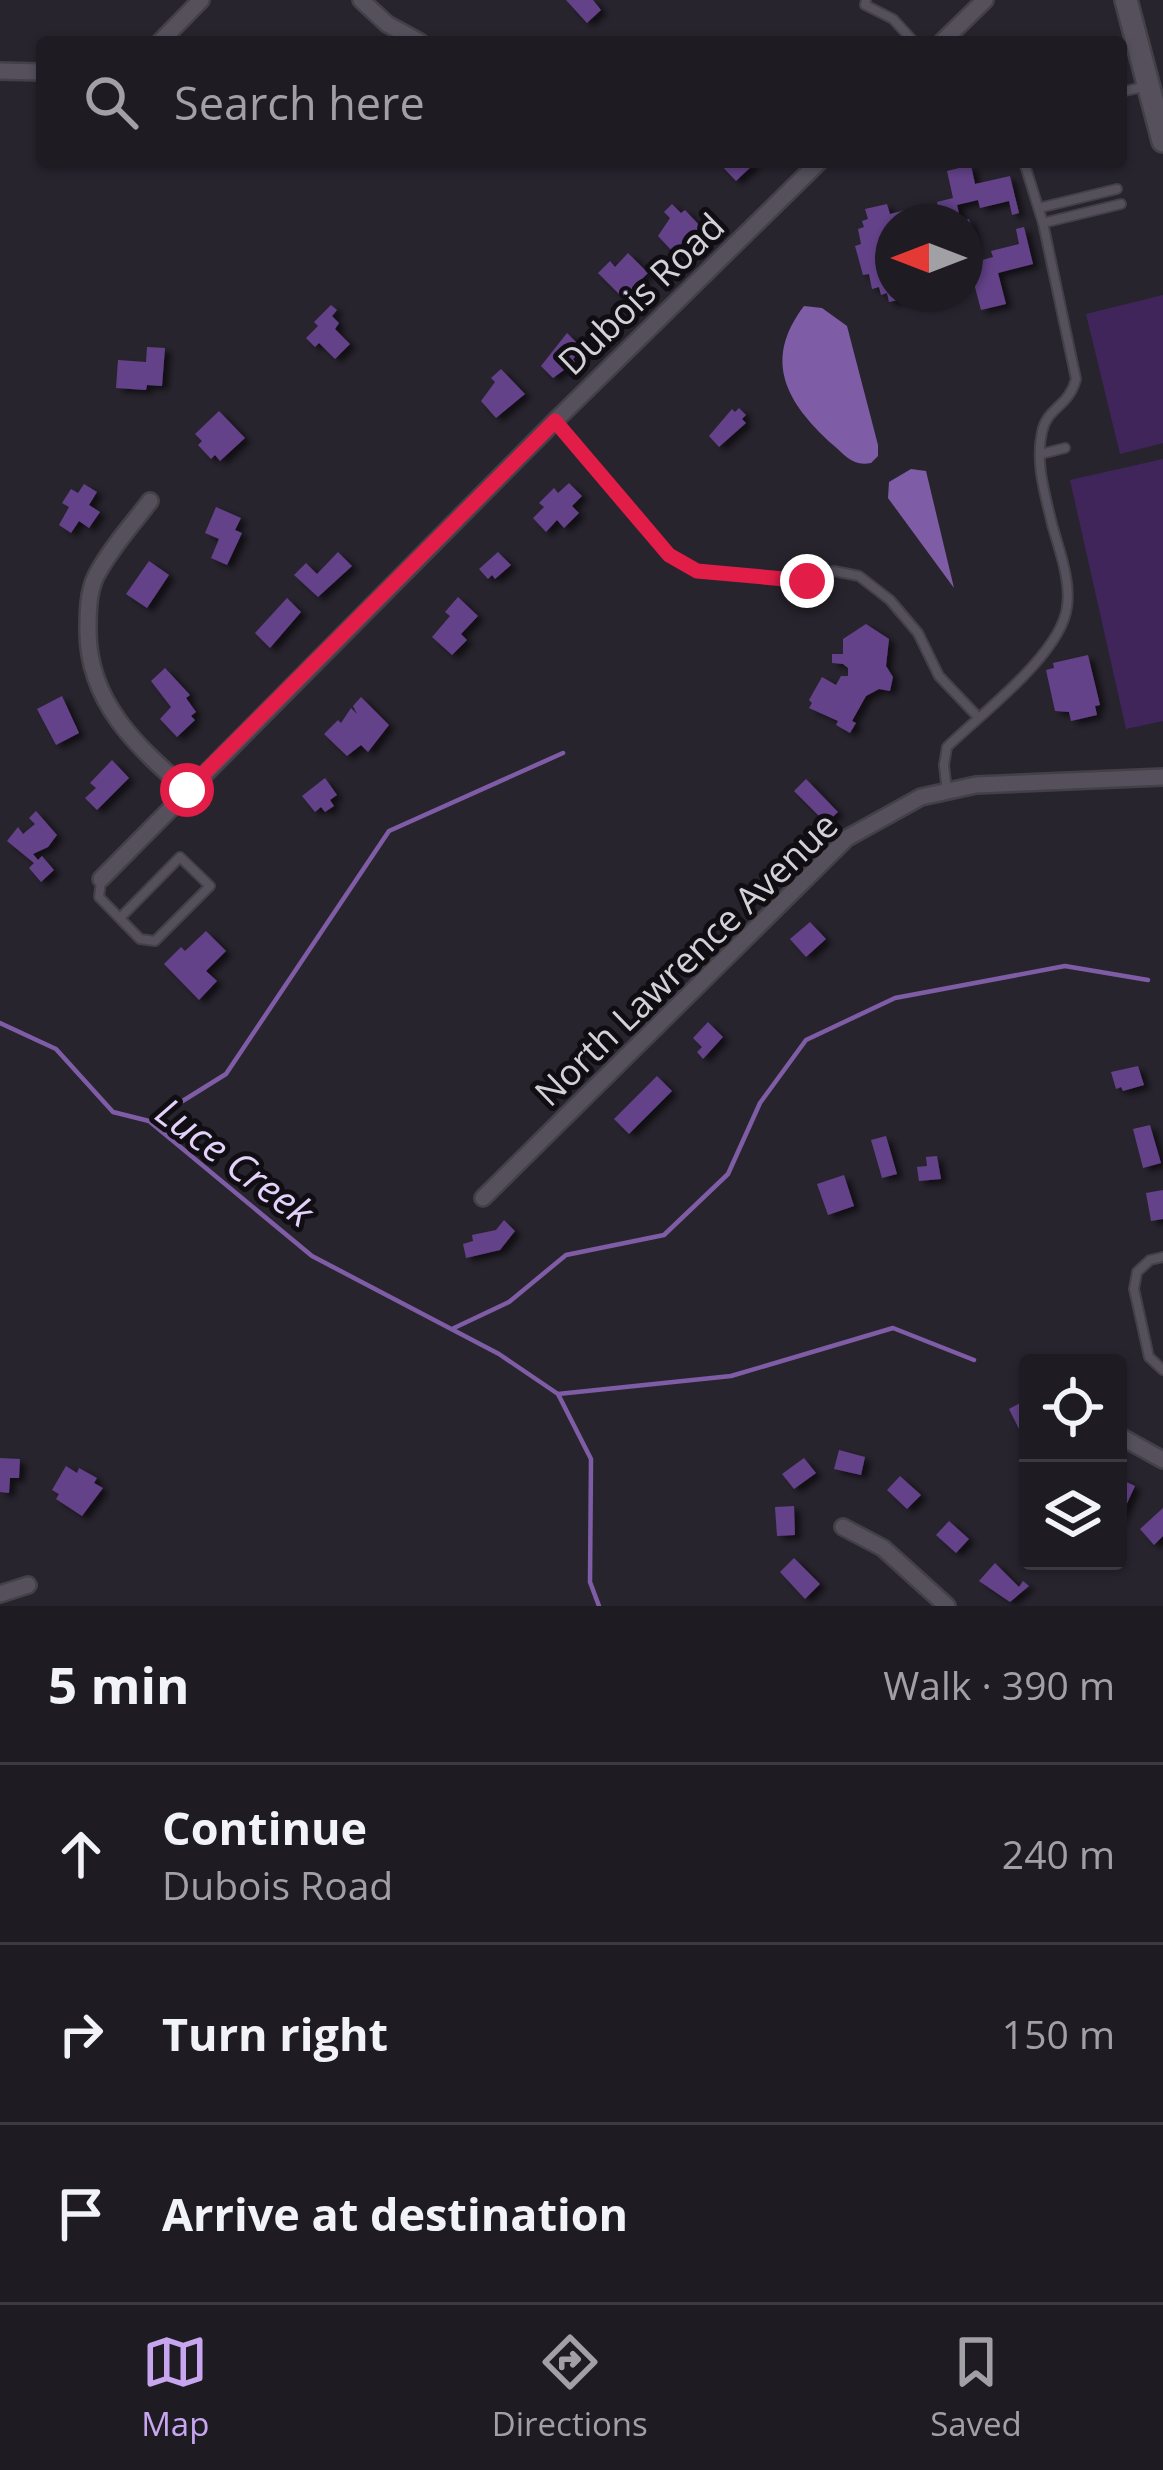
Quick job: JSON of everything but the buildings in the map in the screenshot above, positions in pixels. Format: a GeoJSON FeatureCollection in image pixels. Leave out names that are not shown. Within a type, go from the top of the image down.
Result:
{"type":"FeatureCollection","features":[{"type":"Feature","properties":{"kind":"main road"},"geometry":{"type":"LineString","coordinates":[[1126,0],[1163,141]]}},
{"type":"Feature","properties":{"kind":"street"},"geometry":{"type":"LineString","coordinates":[[166,36],[201,0]]}},
{"type":"Feature","properties":{"kind":"street"},"geometry":{"type":"LineString","coordinates":[[361,0],[409,36]]}},
{"type":"Feature","properties":{"kind":"street"},"geometry":{"type":"LineString","coordinates":[[948,36],[985,0]]}},
{"type":"Feature","properties":{"kind":"street"},"geometry":{"type":"LineString","coordinates":[[0,71],[36,72]]}},
{"type":"Feature","properties":{"kind":"street","name":"Dubois Road"},"geometry":{"type":"LineString","coordinates":[[101,879],[813,168]]}},
{"type":"Feature","properties":{"kind":"street"},"geometry":{"type":"LineString","coordinates":[[150,501],[94,580],[88,654],[100,692],[118,724],[187,790]]}},
{"type":"Feature","properties":{"kind":"street","name":"North Lawrence Avenue"},"geometry":{"type":"LineString","coordinates":[[483,1198],[847,838],[921,797],[976,785],[1163,777]]}},
{"type":"Feature","properties":{"kind":"street"},"geometry":{"type":"LineString","coordinates":[[1127,1441],[1163,1460]]}},
{"type":"Feature","properties":{"kind":"street"},"geometry":{"type":"LineString","coordinates":[[843,1527],[883,1548],[947,1606]]}},
{"type":"Feature","properties":{"kind":"street"},"geometry":{"type":"LineString","coordinates":[[0,1594],[28,1585]]}},
{"type":"Feature","properties":{"kind":"lane"},"geometry":{"type":"LineString","coordinates":[[866,0],[865,4],[893,19],[909,36]]}},
{"type":"Feature","properties":{"kind":"lane"},"geometry":{"type":"LineString","coordinates":[[1127,90],[1148,85]]}},
{"type":"Feature","properties":{"kind":"lane"},"geometry":{"type":"LineString","coordinates":[[947,792],[947,747],[1046,651],[1061,629],[1067,607],[1067,585],[1040,475],[1042,433],[1048,417],[1072,396],[1076,379],[1043,223],[1026,168]]}},
{"type":"Feature","properties":{"kind":"lane"},"geometry":{"type":"LineString","coordinates":[[1039,208],[1117,189]]}},
{"type":"Feature","properties":{"kind":"lane"},"geometry":{"type":"LineString","coordinates":[[1043,223],[1121,204]]}},
{"type":"Feature","properties":{"kind":"lane"},"geometry":{"type":"LineString","coordinates":[[555,421],[669,555],[697,571],[807,581],[834,571],[860,576],[890,600],[918,634],[939,676],[978,717]]}},
{"type":"Feature","properties":{"kind":"lane"},"geometry":{"type":"LineString","coordinates":[[1041,454],[1065,448]]}},
{"type":"Feature","properties":{"kind":"lane"},"geometry":{"type":"LineString","coordinates":[[101,879],[99,896],[140,939],[155,941],[210,886],[181,856],[120,918]]}},
{"type":"Feature","properties":{"kind":"lane"},"geometry":{"type":"LineString","coordinates":[[1163,1257],[1150,1260],[1137,1272],[1134,1289],[1149,1358],[1163,1370]]}},
{"type":"Feature","properties":{"kind":"shaded area"},"geometry":{"type":"Polygon","coordinates":[[[1163,295],[1163,443],[1120,454],[1086,314],[1163,295]]]}},
{"type":"Feature","properties":{"kind":"shaded area"},"geometry":{"type":"Polygon","coordinates":[[[804,306],[822,308],[847,326],[878,445],[878,456],[871,463],[845,456],[792,397],[785,380],[784,345],[804,306]]]}},
{"type":"Feature","properties":{"kind":"shaded area"},"geometry":{"type":"Polygon","coordinates":[[[1163,459],[1163,721],[1126,729],[1070,480],[1163,459]]]}},
{"type":"Feature","properties":{"kind":"shaded area"},"geometry":{"type":"Polygon","coordinates":[[[911,469],[926,471],[954,588],[888,498],[889,482],[911,469]]]}},
{"type":"Feature","properties":{"kind":"waterway"},"geometry":{"type":"LineString","coordinates":[[152,1120],[226,1074],[389,831],[563,753]]}},
{"type":"Feature","properties":{"kind":"waterway","name":"Luce Creek"},"geometry":{"type":"LineString","coordinates":[[454,1328],[509,1302],[566,1255],[664,1235],[728,1174],[760,1103],[806,1040],[895,998],[1065,966],[1148,980]]}},
{"type":"Feature","properties":{"kind":"waterway","name":"Luce Creek"},"geometry":{"type":"LineString","coordinates":[[0,1023],[56,1049],[113,1112],[149,1121],[312,1256],[499,1354],[558,1394],[591,1459],[590,1582],[599,1606]]}},
{"type":"Feature","properties":{"kind":"waterway"},"geometry":{"type":"LineString","coordinates":[[558,1394],[731,1376],[893,1328],[974,1360]]}},
{"type":"Feature","properties":{"kind":"route"},"geometry":{"type":"LineString","coordinates":[[187,790],[555,421],[669,555],[697,571],[807,581]]}}]}
